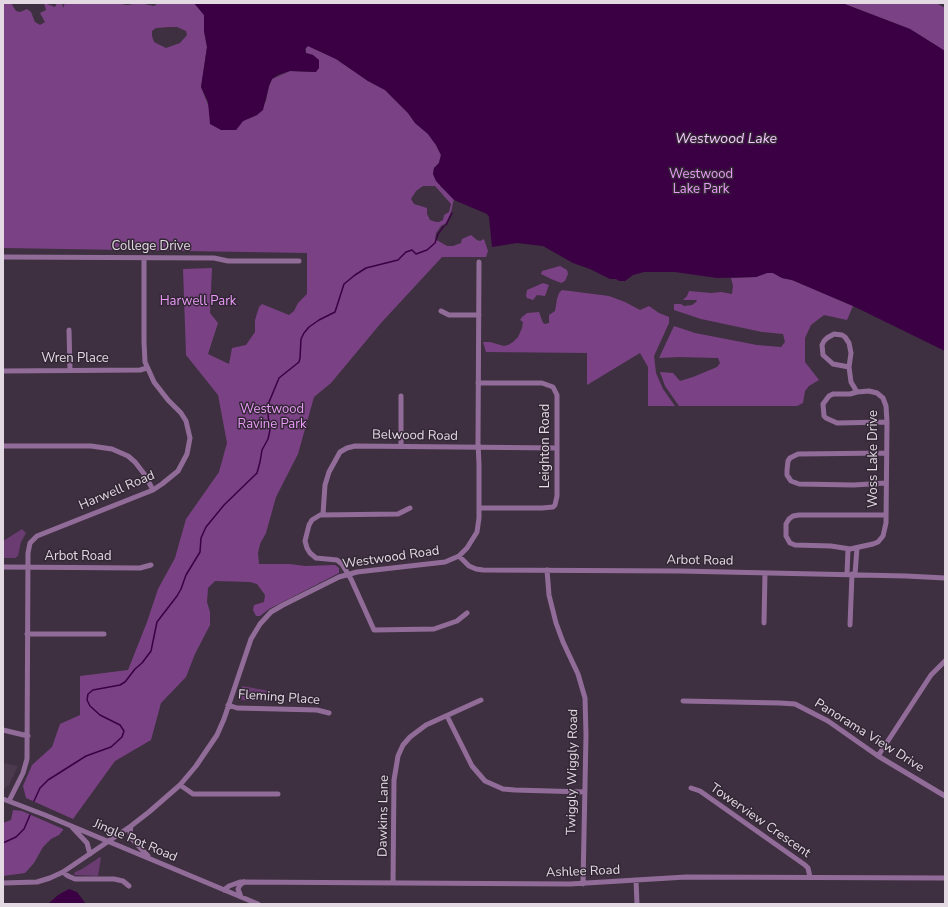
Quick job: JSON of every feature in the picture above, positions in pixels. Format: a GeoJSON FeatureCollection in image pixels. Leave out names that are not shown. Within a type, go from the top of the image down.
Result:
{"type":"FeatureCollection","features":[{"type":"Feature","properties":{"kind":"street","name":"College Drive"},"geometry":{"type":"LineString","coordinates":[[3,257],[214,258],[228,261],[299,261]]}},
{"type":"Feature","properties":{"kind":"street","name":"Harwell Road"},"geometry":{"type":"LineString","coordinates":[[6,800],[20,780],[26,766],[28,736],[28,567],[29,546],[32,540],[37,536],[153,490],[168,481],[178,471],[187,454],[190,438],[186,421],[158,388],[147,368],[144,342],[144,258]]}},
{"type":"Feature","properties":{"kind":"street","name":"Westwood Road"},"geometry":{"type":"LineString","coordinates":[[3,883],[37,882],[63,872],[131,826],[180,785],[196,766],[219,730],[255,631],[265,618],[284,604],[331,580],[348,574],[441,562],[459,556],[474,539],[478,525],[479,508],[479,262]]}},
{"type":"Feature","properties":{"kind":"street"},"geometry":{"type":"LineString","coordinates":[[441,311],[449,315],[479,315]]}},
{"type":"Feature","properties":{"kind":"street"},"geometry":{"type":"LineString","coordinates":[[69,330],[70,370]]}},
{"type":"Feature","properties":{"kind":"street"},"geometry":{"type":"LineString","coordinates":[[850,367],[833,364],[823,355],[822,345],[826,338],[834,334],[840,334],[850,343],[851,382],[857,392]]}},
{"type":"Feature","properties":{"kind":"street","name":"Wren Place"},"geometry":{"type":"LineString","coordinates":[[3,371],[140,370],[147,368]]}},
{"type":"Feature","properties":{"kind":"street","name":"Leighton Road"},"geometry":{"type":"LineString","coordinates":[[478,383],[537,383],[553,387],[557,395],[556,502],[552,507],[542,508],[479,508]]}},
{"type":"Feature","properties":{"kind":"street","name":"Woss Lake Drive"},"geometry":{"type":"LineString","coordinates":[[886,515],[799,515],[789,519],[786,524],[785,531],[790,543],[795,545],[834,546],[848,549],[876,543],[882,538],[885,531],[886,515],[887,422],[885,402],[880,396],[869,391],[850,394],[833,394],[828,396],[824,404],[824,416],[837,423],[887,422]]}},
{"type":"Feature","properties":{"kind":"street"},"geometry":{"type":"LineString","coordinates":[[401,396],[401,446]]}},
{"type":"Feature","properties":{"kind":"street"},"geometry":{"type":"LineString","coordinates":[[3,446],[91,446],[112,449],[128,456],[135,462],[145,475],[153,490]]}},
{"type":"Feature","properties":{"kind":"street","name":"Belwood Road"},"geometry":{"type":"LineString","coordinates":[[323,514],[325,485],[329,472],[340,452],[346,448],[355,446],[401,446],[557,448]]}},
{"type":"Feature","properties":{"kind":"street"},"geometry":{"type":"LineString","coordinates":[[886,453],[798,454],[790,458],[788,461],[787,470],[787,475],[791,481],[799,484],[842,485],[886,483]]}},
{"type":"Feature","properties":{"kind":"street"},"geometry":{"type":"LineString","coordinates":[[410,508],[398,514],[323,514],[316,517],[309,525],[305,541],[307,548],[316,558],[340,562],[348,574],[374,630],[434,629],[457,621],[467,613]]}},
{"type":"Feature","properties":{"kind":"street"},"geometry":{"type":"LineString","coordinates":[[850,625],[852,574],[857,548]]}},
{"type":"Feature","properties":{"kind":"street"},"geometry":{"type":"LineString","coordinates":[[848,549],[852,574]]}},
{"type":"Feature","properties":{"kind":"street","name":"Arbot Road"},"geometry":{"type":"LineString","coordinates":[[459,556],[469,566],[479,570],[852,574],[945,578]]}},
{"type":"Feature","properties":{"kind":"street","name":"Arbot Road"},"geometry":{"type":"LineString","coordinates":[[3,567],[140,568],[151,565]]}},
{"type":"Feature","properties":{"kind":"street","name":"Twiggly Wiggly Road"},"geometry":{"type":"LineString","coordinates":[[547,570],[549,595],[556,623],[578,674],[585,698],[583,884]]}},
{"type":"Feature","properties":{"kind":"street"},"geometry":{"type":"LineString","coordinates":[[764,623],[765,573]]}},
{"type":"Feature","properties":{"kind":"street"},"geometry":{"type":"LineString","coordinates":[[27,634],[104,634]]}},
{"type":"Feature","properties":{"kind":"street"},"geometry":{"type":"LineString","coordinates":[[878,756],[931,675],[945,661]]}},
{"type":"Feature","properties":{"kind":"street","name":"Dawkins Lane"},"geometry":{"type":"LineString","coordinates":[[393,883],[394,780],[398,756],[403,745],[410,737],[426,726],[481,700]]}},
{"type":"Feature","properties":{"kind":"street","name":"Panorama View Drive"},"geometry":{"type":"LineString","coordinates":[[683,701],[780,702],[795,704],[828,720],[878,756],[945,796]]}},
{"type":"Feature","properties":{"kind":"street","name":"Fleming Place"},"geometry":{"type":"LineString","coordinates":[[228,705],[237,708],[317,710],[329,713]]}},
{"type":"Feature","properties":{"kind":"street"},"geometry":{"type":"LineString","coordinates":[[447,716],[472,766],[485,781],[503,789],[585,792]]}},
{"type":"Feature","properties":{"kind":"street"},"geometry":{"type":"LineString","coordinates":[[3,730],[28,736]]}},
{"type":"Feature","properties":{"kind":"street"},"geometry":{"type":"LineString","coordinates":[[180,785],[193,794],[278,794]]}},
{"type":"Feature","properties":{"kind":"street","name":"Towerview Crescent"},"geometry":{"type":"LineString","coordinates":[[691,788],[700,791],[805,865],[808,868],[810,877]]}},
{"type":"Feature","properties":{"kind":"street","name":"Jingle Pot Road"},"geometry":{"type":"LineString","coordinates":[[6,800],[109,841],[258,904]]}},
{"type":"Feature","properties":{"kind":"street"},"geometry":{"type":"LineString","coordinates":[[70,826],[87,843],[90,854]]}},
{"type":"Feature","properties":{"kind":"street"},"geometry":{"type":"LineString","coordinates":[[131,826],[130,833],[132,839],[150,858]]}},
{"type":"Feature","properties":{"kind":"street"},"geometry":{"type":"LineString","coordinates":[[63,872],[75,879],[114,879],[123,881],[129,886]]}},
{"type":"Feature","properties":{"kind":"street","name":"Ashlee Road"},"geometry":{"type":"LineString","coordinates":[[224,890],[233,884],[244,882],[583,884],[686,877],[945,878]]}},
{"type":"Feature","properties":{"kind":"street"},"geometry":{"type":"LineString","coordinates":[[636,880],[636,904]]}},
{"type":"Feature","properties":{"kind":"street"},"geometry":{"type":"LineString","coordinates":[[241,897],[238,887],[244,882]]}},
{"type":"Feature","properties":{"kind":"shaded area"},"geometry":{"type":"Polygon","coordinates":[[[22,529],[26,533],[21,542],[18,556],[15,558],[3,558],[3,541],[22,529]]]}},
{"type":"Feature","properties":{"kind":"shaded area"},"geometry":{"type":"Polygon","coordinates":[[[242,686],[270,691],[269,702],[241,700],[239,697],[242,686]]]}},
{"type":"Feature","properties":{"kind":"shaded area"},"geometry":{"type":"Polygon","coordinates":[[[3,763],[18,766],[9,785],[3,789],[3,763]]]}},
{"type":"Feature","properties":{"kind":"shaded area"},"geometry":{"type":"Polygon","coordinates":[[[100,857],[98,876],[74,875],[75,872],[100,857]]]}},
{"type":"Feature","properties":{"kind":"green space"},"geometry":{"type":"Polygon","coordinates":[[[3,3],[11,3],[16,11],[20,12],[27,9],[31,12],[35,22],[40,25],[45,22],[40,13],[46,10],[44,3],[55,7],[57,3],[62,3],[63,8],[65,3],[115,3],[127,5],[139,3],[154,6],[158,3],[194,3],[204,15],[204,31],[207,47],[201,87],[209,107],[236,130],[243,121],[257,115],[266,101],[272,79],[290,71],[316,72],[313,55],[306,53],[306,47],[308,46],[336,59],[368,81],[385,90],[408,113],[415,123],[428,134],[436,145],[441,155],[439,163],[434,168],[433,174],[441,187],[454,199],[451,212],[446,223],[441,226],[436,233],[435,239],[447,246],[453,246],[461,243],[462,239],[471,235],[480,241],[484,239],[488,251],[486,257],[442,257],[381,323],[331,383],[314,397],[298,454],[276,497],[266,533],[260,544],[258,553],[259,564],[290,564],[305,566],[335,565],[339,568],[339,573],[269,609],[260,616],[256,616],[253,610],[254,605],[264,602],[265,595],[257,584],[250,582],[215,581],[208,588],[207,602],[210,612],[210,625],[195,654],[186,677],[161,703],[151,740],[115,761],[73,819],[26,798],[23,786],[32,765],[52,747],[60,724],[80,715],[80,676],[128,670],[158,589],[175,558],[186,519],[219,472],[227,443],[218,395],[186,355],[183,269],[212,268],[210,313],[218,323],[208,354],[229,364],[232,348],[246,345],[255,332],[255,320],[259,307],[262,304],[289,315],[307,294],[307,253],[3,248],[3,3]],[[177,27],[156,28],[152,31],[154,42],[166,48],[180,43],[187,35],[186,31],[177,27]],[[423,186],[416,191],[411,199],[414,204],[427,208],[427,214],[430,220],[439,222],[443,220],[444,215],[449,212],[451,204],[435,186],[423,186]]]}},
{"type":"Feature","properties":{"kind":"green space"},"geometry":{"type":"Polygon","coordinates":[[[842,3],[936,3],[945,8],[945,51],[910,29],[842,3]]]}},
{"type":"Feature","properties":{"kind":"green space"},"geometry":{"type":"Polygon","coordinates":[[[560,266],[567,270],[568,274],[565,281],[561,283],[541,274],[542,271],[560,266]]]}},
{"type":"Feature","properties":{"kind":"green space"},"geometry":{"type":"Polygon","coordinates":[[[767,273],[773,273],[782,278],[792,280],[853,306],[847,320],[824,315],[811,325],[805,338],[805,362],[819,380],[809,386],[805,391],[803,403],[797,406],[679,406],[665,386],[660,372],[673,373],[680,381],[717,367],[720,363],[718,358],[659,358],[674,326],[695,333],[757,345],[781,347],[785,342],[783,334],[762,332],[701,319],[674,310],[674,304],[681,304],[684,306],[692,305],[696,302],[697,300],[683,300],[689,291],[711,293],[721,292],[732,294],[733,286],[731,278],[756,277],[767,273]]]}},
{"type":"Feature","properties":{"kind":"green space"},"geometry":{"type":"Polygon","coordinates":[[[543,283],[549,285],[545,296],[537,295],[533,300],[527,298],[527,290],[543,283]]]}},
{"type":"Feature","properties":{"kind":"green space"},"geometry":{"type":"Polygon","coordinates":[[[562,290],[609,296],[640,310],[649,306],[659,313],[669,317],[669,323],[654,356],[656,373],[663,389],[675,406],[648,406],[648,367],[640,353],[587,385],[587,353],[486,352],[483,342],[490,342],[504,346],[513,342],[518,337],[522,328],[523,322],[520,320],[527,313],[539,312],[543,323],[549,323],[549,315],[555,311],[559,293],[562,290]]]}},
{"type":"Feature","properties":{"kind":"green space"},"geometry":{"type":"Polygon","coordinates":[[[13,810],[22,811],[63,830],[59,835],[51,839],[43,847],[34,863],[25,873],[3,876],[3,823],[11,820],[13,810]]]}},
{"type":"Feature","properties":{"kind":"water","name":"Westwood Lake"},"geometry":{"type":"Polygon","coordinates":[[[194,3],[842,3],[910,29],[945,51],[945,351],[853,306],[773,273],[767,273],[756,277],[717,278],[675,272],[644,272],[633,275],[625,281],[619,281],[616,279],[610,279],[590,269],[573,263],[543,246],[517,243],[492,247],[489,217],[487,214],[454,200],[436,181],[433,174],[434,168],[439,163],[441,155],[428,134],[415,123],[408,113],[385,90],[368,81],[336,59],[308,46],[305,49],[306,53],[313,55],[319,60],[319,68],[316,72],[290,71],[278,75],[272,79],[269,86],[263,110],[257,115],[243,121],[236,130],[221,130],[210,124],[208,102],[201,87],[207,47],[204,31],[204,15],[194,3]]]}},
{"type":"Feature","properties":{"kind":"water"},"geometry":{"type":"Polygon","coordinates":[[[69,889],[77,892],[86,904],[48,904],[58,895],[69,889]]]}},
{"type":"Feature","properties":{"kind":"waterway"},"geometry":{"type":"LineString","coordinates":[[446,225],[452,213]]}},
{"type":"Feature","properties":{"kind":"waterway"},"geometry":{"type":"LineString","coordinates":[[34,801],[40,788],[48,780],[86,756],[111,747],[122,737],[124,731],[120,725],[100,715],[90,706],[87,700],[88,694],[93,690],[120,685],[125,682],[151,651],[157,622],[181,589],[186,575],[200,552],[201,538],[206,527],[224,505],[257,473],[262,450],[268,439],[270,430],[267,407],[279,378],[299,362],[301,339],[304,333],[309,327],[319,320],[335,312],[344,284],[355,275],[366,268],[398,260],[406,252],[412,250],[416,254],[427,250],[435,243],[438,234],[444,226]]}},
{"type":"Feature","properties":{"kind":"waterway"},"geometry":{"type":"LineString","coordinates":[[3,843],[16,837],[24,829],[30,815]]}},
{"type":"Feature","properties":{"kind":"park label","name":"Westwood Lake Park"},"geometry":{"type":"Point","coordinates":[701,182]}},
{"type":"Feature","properties":{"kind":"park label","name":"Harwell Park"},"geometry":{"type":"Point","coordinates":[198,302]}},
{"type":"Feature","properties":{"kind":"park label","name":"Westwood Ravine Park"},"geometry":{"type":"Point","coordinates":[272,418]}}]}
